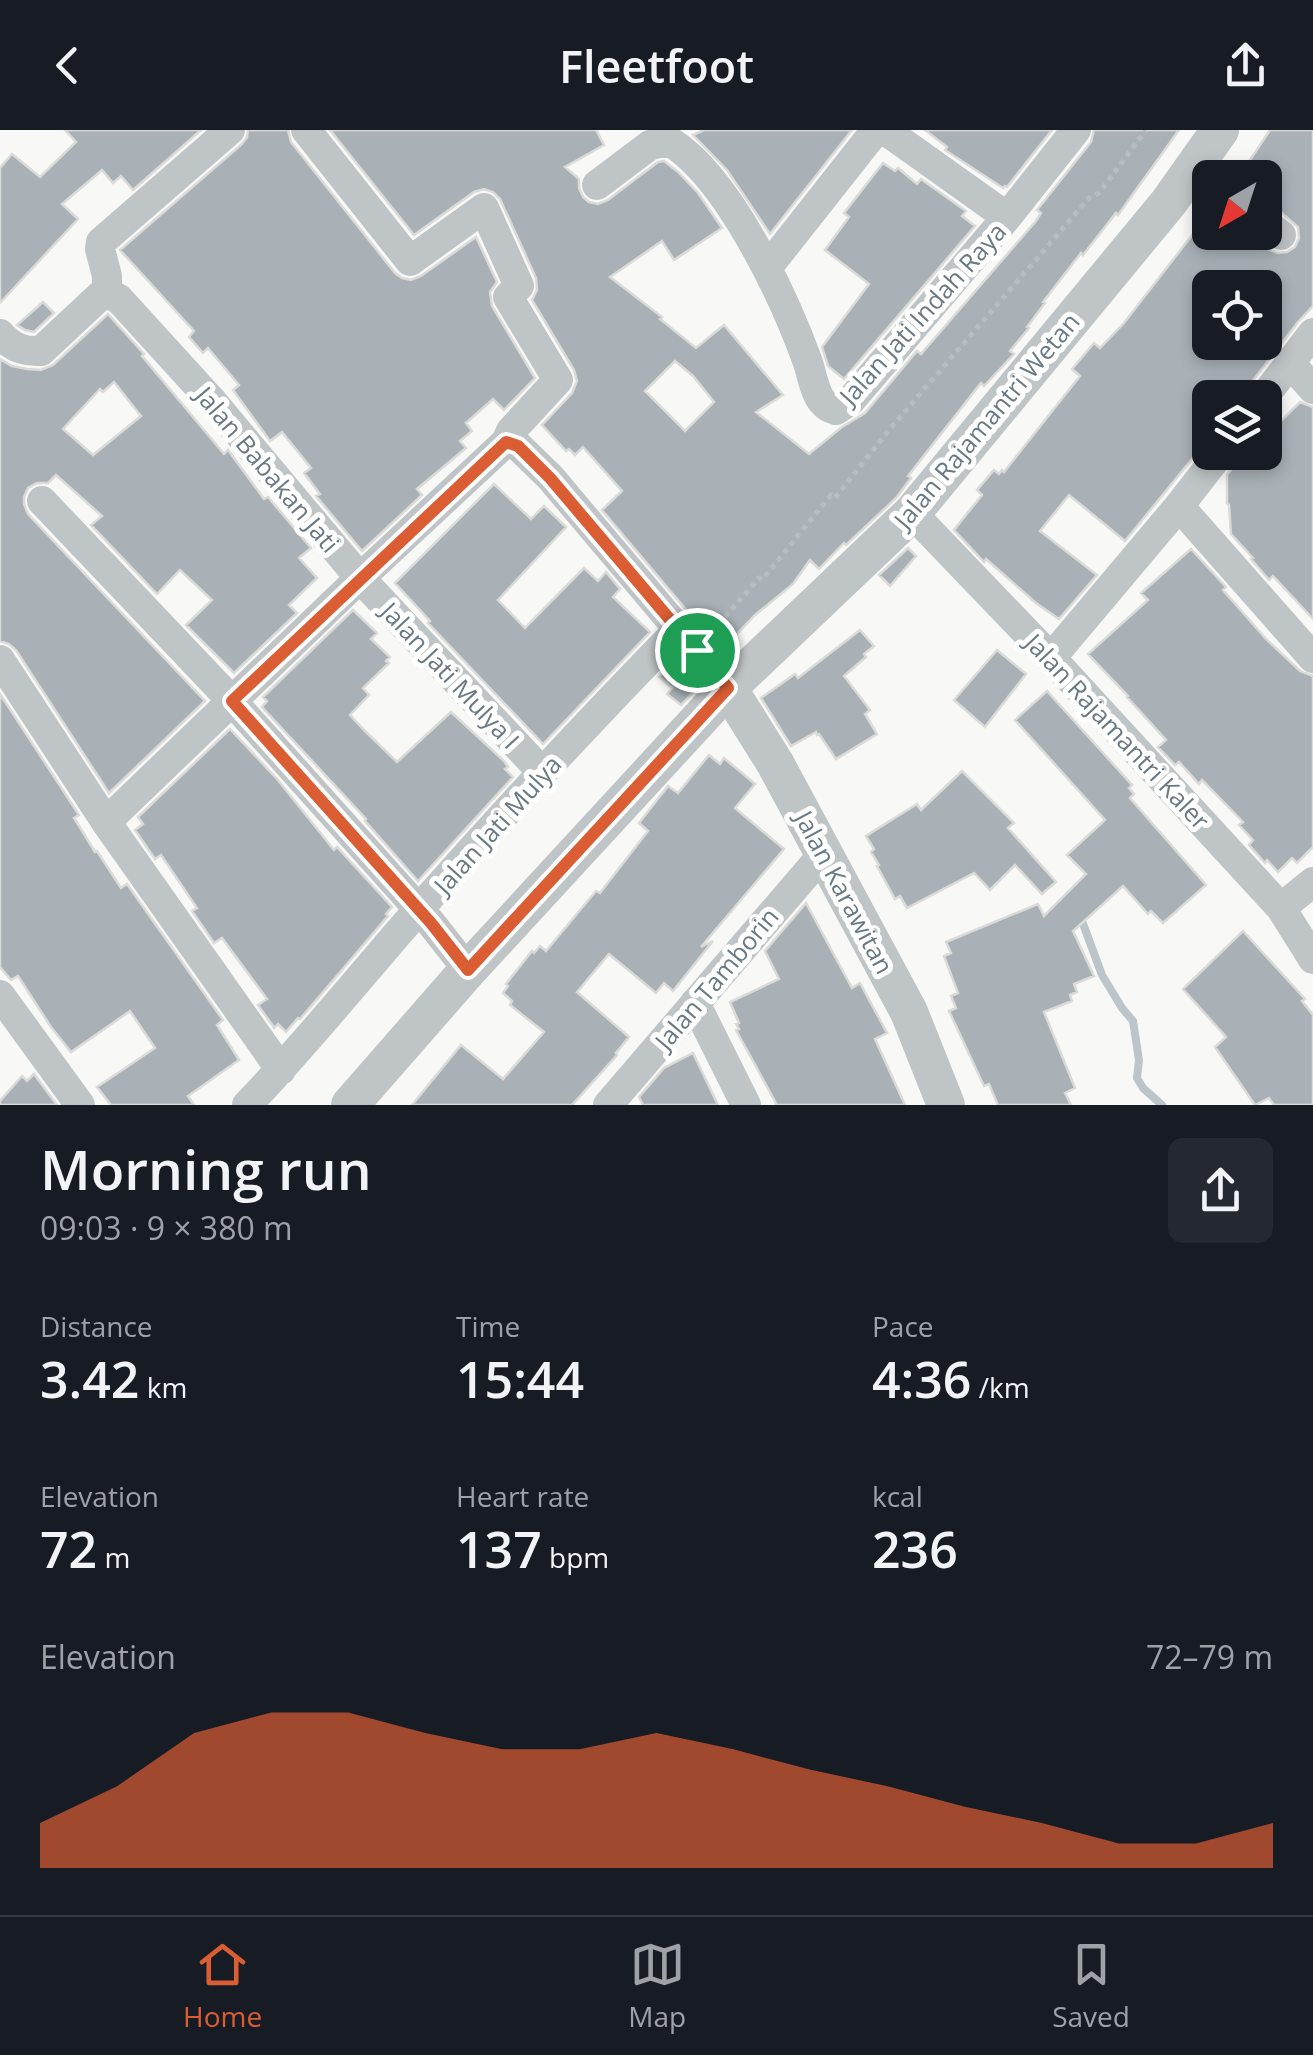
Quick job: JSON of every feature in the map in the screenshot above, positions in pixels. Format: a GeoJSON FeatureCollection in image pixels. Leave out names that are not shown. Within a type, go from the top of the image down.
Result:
{"type":"FeatureCollection","features":[{"type":"Feature","properties":{"kind":"street"},"geometry":{"type":"LineString","coordinates":[[0,334],[22,350],[46,348],[100,294],[107,293],[101,242],[230,130]]}},
{"type":"Feature","properties":{"kind":"street"},"geometry":{"type":"LineString","coordinates":[[106,822],[506,442],[511,431],[558,380],[508,297],[519,286],[484,208],[410,261],[306,130]]}},
{"type":"Feature","properties":{"kind":"street"},"geometry":{"type":"LineString","coordinates":[[767,268],[876,130]]}},
{"type":"Feature","properties":{"kind":"street"},"geometry":{"type":"LineString","coordinates":[[886,130],[1007,217]]}},
{"type":"Feature","properties":{"kind":"street","name":"Jalan Jati Indah Raya"},"geometry":{"type":"LineString","coordinates":[[597,184],[650,145],[669,141],[684,150],[724,198],[767,268],[819,398],[826,407],[836,410],[852,400],[1076,130]]}},
{"type":"Feature","properties":{"kind":"street","name":"Jalan Rajamantri Wetan"},"geometry":{"type":"LineString","coordinates":[[1207,160],[1220,130]]}},
{"type":"Feature","properties":{"kind":"street","name":"Jalan Rajamantri Wetan"},"geometry":{"type":"LineString","coordinates":[[350,1105],[468,970],[728,688],[912,513],[1168,202],[1192,182]]}},
{"type":"Feature","properties":{"kind":"street","name":"Jalan Babakan Jati"},"geometry":{"type":"LineString","coordinates":[[107,293],[118,299],[211,400],[360,578]]}},
{"type":"Feature","properties":{"kind":"street"},"geometry":{"type":"LineString","coordinates":[[1277,380],[1313,333]]}},
{"type":"Feature","properties":{"kind":"street"},"geometry":{"type":"LineString","coordinates":[[1290,363],[1313,389]]}},
{"type":"Feature","properties":{"kind":"street"},"geometry":{"type":"LineString","coordinates":[[506,442],[518,446],[550,478],[728,688]]}},
{"type":"Feature","properties":{"kind":"street"},"geometry":{"type":"LineString","coordinates":[[1051,658],[1206,470]]}},
{"type":"Feature","properties":{"kind":"street"},"geometry":{"type":"LineString","coordinates":[[42,501],[232,701],[419,909],[468,970]]}},
{"type":"Feature","properties":{"kind":"street"},"geometry":{"type":"LineString","coordinates":[[1179,506],[1313,658]]}},
{"type":"Feature","properties":{"kind":"street","name":"Jalan Rajamantri Kaler"},"geometry":{"type":"LineString","coordinates":[[912,513],[1280,908],[1313,958]]}},
{"type":"Feature","properties":{"kind":"street","name":"Jalan Jati Mulya I"},"geometry":{"type":"LineString","coordinates":[[360,578],[542,772]]}},
{"type":"Feature","properties":{"kind":"street","name":"Jalan Jati Mulya"},"geometry":{"type":"LineString","coordinates":[[247,1105],[542,772],[688,639]]}},
{"type":"Feature","properties":{"kind":"street"},"geometry":{"type":"LineString","coordinates":[[0,660],[106,822],[281,1070]]}},
{"type":"Feature","properties":{"kind":"street","name":"Jalan Karawitan"},"geometry":{"type":"LineString","coordinates":[[728,688],[776,763],[909,1012],[946,1105]]}},
{"type":"Feature","properties":{"kind":"street","name":"Jalan Tamborin"},"geometry":{"type":"LineString","coordinates":[[608,1105],[825,852]]}},
{"type":"Feature","properties":{"kind":"street"},"geometry":{"type":"LineString","coordinates":[[1280,908],[1313,882]]}},
{"type":"Feature","properties":{"kind":"street"},"geometry":{"type":"LineString","coordinates":[[695,1003],[746,1105]]}},
{"type":"Feature","properties":{"kind":"street"},"geometry":{"type":"LineString","coordinates":[[5,1014],[80,1105]]}},
{"type":"Feature","properties":{"kind":"path"},"geometry":{"type":"LineString","coordinates":[[688,639],[759,578],[762,580],[832,494],[835,498],[1089,198],[1098,193],[1146,130]]}},
{"type":"Feature","properties":{"kind":"building"},"geometry":{"type":"Polygon","coordinates":[[[65,130],[201,130],[133,190],[121,176],[113,183],[102,170],[62,204],[78,219],[0,303],[0,168],[12,154],[40,177],[76,142],[65,130]]]}},
{"type":"Feature","properties":{"kind":"building"},"geometry":{"type":"Polygon","coordinates":[[[248,130],[288,130],[291,142],[402,278],[421,276],[476,237],[497,282],[490,292],[492,306],[535,378],[504,410],[493,399],[466,423],[472,431],[460,441],[466,448],[417,489],[422,495],[362,551],[316,496],[320,494],[304,473],[311,468],[282,432],[270,441],[233,390],[239,385],[208,348],[203,353],[189,337],[194,331],[120,250],[242,144],[248,130]]]}},
{"type":"Feature","properties":{"kind":"building"},"geometry":{"type":"Polygon","coordinates":[[[330,130],[596,130],[604,145],[565,167],[579,179],[583,197],[598,204],[664,161],[698,193],[722,228],[674,260],[662,241],[610,277],[696,348],[724,325],[783,395],[756,412],[809,454],[865,413],[917,351],[921,354],[1036,221],[1041,213],[1037,210],[1091,142],[1094,130],[1179,130],[1118,215],[1081,253],[1043,302],[1010,351],[1014,354],[984,386],[981,383],[908,476],[911,478],[896,498],[819,569],[810,560],[793,584],[755,615],[721,651],[602,510],[622,491],[583,447],[575,455],[569,449],[566,451],[542,425],[572,393],[577,381],[532,300],[537,290],[536,278],[500,199],[484,189],[474,192],[414,235],[330,130]],[[675,361],[645,391],[685,431],[714,402],[675,361]]]}},
{"type":"Feature","properties":{"kind":"building"},"geometry":{"type":"Polygon","coordinates":[[[704,130],[852,130],[770,234],[727,170],[693,135],[704,130]]]}},
{"type":"Feature","properties":{"kind":"building"},"geometry":{"type":"Polygon","coordinates":[[[925,130],[1052,130],[1003,188],[945,150],[947,147],[925,130]]]}},
{"type":"Feature","properties":{"kind":"building"},"geometry":{"type":"Polygon","coordinates":[[[1270,130],[1313,130],[1313,306],[1282,343],[1282,270],[1192,270],[1192,360],[1269,360],[1253,380],[1192,380],[1192,459],[1125,541],[1069,495],[1040,531],[1097,575],[1059,619],[986,559],[984,562],[954,530],[982,495],[977,490],[994,470],[1004,472],[1080,376],[1072,369],[1094,343],[1100,348],[1124,323],[1192,235],[1192,250],[1278,253],[1295,247],[1298,227],[1282,213],[1282,160],[1250,160],[1270,130]]]}},
{"type":"Feature","properties":{"kind":"building"},"geometry":{"type":"Polygon","coordinates":[[[883,163],[895,171],[898,168],[917,184],[921,179],[966,211],[962,216],[975,226],[844,379],[828,366],[822,347],[869,284],[825,250],[849,217],[844,213],[883,163]]]}},
{"type":"Feature","properties":{"kind":"building"},"geometry":{"type":"Polygon","coordinates":[[[43,302],[54,313],[34,332],[17,325],[43,302]]]}},
{"type":"Feature","properties":{"kind":"building"},"geometry":{"type":"Polygon","coordinates":[[[108,314],[224,454],[228,450],[264,499],[268,497],[311,548],[299,558],[317,578],[289,605],[297,613],[234,673],[186,625],[212,600],[180,570],[157,594],[91,525],[102,516],[56,475],[48,483],[28,488],[24,504],[28,514],[205,701],[109,793],[16,650],[0,641],[0,359],[27,369],[41,370],[53,365],[108,314]],[[114,382],[103,392],[100,389],[63,429],[93,455],[141,416],[114,382]]]}},
{"type":"Feature","properties":{"kind":"building"},"geometry":{"type":"Polygon","coordinates":[[[1300,402],[1313,407],[1313,619],[1273,576],[1269,580],[1231,534],[1227,475],[1231,470],[1282,470],[1282,420],[1300,402]]]}},
{"type":"Feature","properties":{"kind":"building"},"geometry":{"type":"Polygon","coordinates":[[[494,484],[531,519],[544,506],[566,527],[498,600],[525,628],[584,568],[598,581],[606,572],[620,589],[613,597],[650,632],[543,744],[395,583],[494,484]]]}},
{"type":"Feature","properties":{"kind":"building"},"geometry":{"type":"Polygon","coordinates":[[[908,548],[916,556],[890,586],[879,575],[908,548]]]}},
{"type":"Feature","properties":{"kind":"building"},"geometry":{"type":"Polygon","coordinates":[[[1191,549],[1266,639],[1300,671],[1313,676],[1313,847],[1297,863],[1292,858],[1278,872],[1249,845],[1253,840],[1239,825],[1243,822],[1202,780],[1199,784],[1158,747],[1166,740],[1088,654],[1148,600],[1141,593],[1191,549]]]}},
{"type":"Feature","properties":{"kind":"building"},"geometry":{"type":"Polygon","coordinates":[[[353,610],[377,633],[371,639],[390,657],[386,661],[389,663],[363,688],[369,695],[350,715],[366,732],[397,762],[451,712],[504,761],[508,767],[505,769],[513,777],[418,881],[262,707],[267,701],[263,697],[353,610]]]}},
{"type":"Feature","properties":{"kind":"building"},"geometry":{"type":"Polygon","coordinates":[[[860,630],[874,646],[844,676],[870,710],[865,714],[877,734],[836,759],[816,732],[791,746],[761,698],[795,674],[798,678],[860,630]]]}},
{"type":"Feature","properties":{"kind":"building"},"geometry":{"type":"Polygon","coordinates":[[[997,650],[1026,674],[985,727],[954,700],[997,650]]]}},
{"type":"Feature","properties":{"kind":"building"},"geometry":{"type":"Polygon","coordinates":[[[678,657],[695,678],[691,683],[697,688],[681,705],[667,694],[672,688],[659,677],[678,657]]]}},
{"type":"Feature","properties":{"kind":"building"},"geometry":{"type":"Polygon","coordinates":[[[1047,691],[1132,785],[1129,788],[1134,794],[1130,798],[1206,885],[1163,923],[1151,911],[1148,914],[1123,886],[1073,931],[1094,976],[1074,984],[1077,992],[1070,995],[1072,1001],[1044,1012],[1075,1088],[1065,1093],[1071,1105],[998,1105],[989,1084],[984,1086],[949,1011],[956,1008],[951,996],[958,993],[944,956],[951,953],[946,942],[1038,904],[1044,916],[1086,874],[1067,855],[1105,820],[1015,720],[1047,691]]]}},
{"type":"Feature","properties":{"kind":"building"},"geometry":{"type":"Polygon","coordinates":[[[0,694],[79,815],[74,818],[95,852],[121,888],[127,884],[223,1020],[217,1025],[239,1060],[188,1096],[194,1105],[111,1105],[97,1087],[155,1048],[130,1011],[71,1052],[18,976],[11,980],[0,967],[0,694]]]}},
{"type":"Feature","properties":{"kind":"building"},"geometry":{"type":"Polygon","coordinates":[[[230,729],[277,779],[334,850],[337,847],[392,907],[286,1032],[278,1024],[274,1028],[258,1005],[267,999],[222,938],[214,943],[192,911],[197,908],[161,855],[155,859],[135,830],[143,824],[138,817],[230,729]]]}},
{"type":"Feature","properties":{"kind":"building"},"geometry":{"type":"Polygon","coordinates":[[[709,755],[720,764],[724,758],[755,784],[735,808],[784,849],[701,947],[713,941],[673,991],[664,983],[656,993],[609,954],[577,992],[629,1037],[572,1105],[412,1105],[461,1045],[503,1079],[544,1032],[510,1005],[512,1001],[503,993],[506,984],[532,951],[540,946],[546,951],[596,891],[600,893],[648,831],[639,823],[668,786],[678,793],[709,755]]]}},
{"type":"Feature","properties":{"kind":"building"},"geometry":{"type":"Polygon","coordinates":[[[962,771],[1014,823],[1008,828],[1056,882],[1042,894],[1015,865],[990,890],[974,873],[907,908],[900,896],[895,899],[866,836],[917,804],[921,810],[962,771]]]}},
{"type":"Feature","properties":{"kind":"building"},"geometry":{"type":"Polygon","coordinates":[[[806,903],[852,988],[860,983],[887,1033],[875,1039],[905,1105],[777,1105],[736,1030],[739,1023],[730,1002],[779,979],[765,951],[806,903]]]}},
{"type":"Feature","properties":{"kind":"building"},"geometry":{"type":"Polygon","coordinates":[[[1243,931],[1305,999],[1302,1001],[1313,1015],[1313,1105],[1274,1105],[1269,1098],[1255,1105],[1215,1047],[1226,1037],[1183,989],[1243,931]]]}},
{"type":"Feature","properties":{"kind":"building"},"geometry":{"type":"Polygon","coordinates":[[[693,1053],[718,1105],[643,1105],[639,1097],[664,1068],[693,1053]]]}},
{"type":"Feature","properties":{"kind":"building"},"geometry":{"type":"Polygon","coordinates":[[[34,1074],[57,1105],[0,1105],[22,1076],[27,1081],[34,1074]]]}},
{"type":"Feature","properties":{"kind":"waterway"},"geometry":{"type":"LineString","coordinates":[[1082,921],[1102,975],[1133,1021],[1139,1060],[1137,1078],[1162,1105]]}},
{"type":"Feature","properties":{"kind":"route"},"geometry":{"type":"LineString","coordinates":[[506,442],[518,446],[550,478],[697,650],[728,688],[468,970],[431,923],[232,701],[506,442]]}}]}
